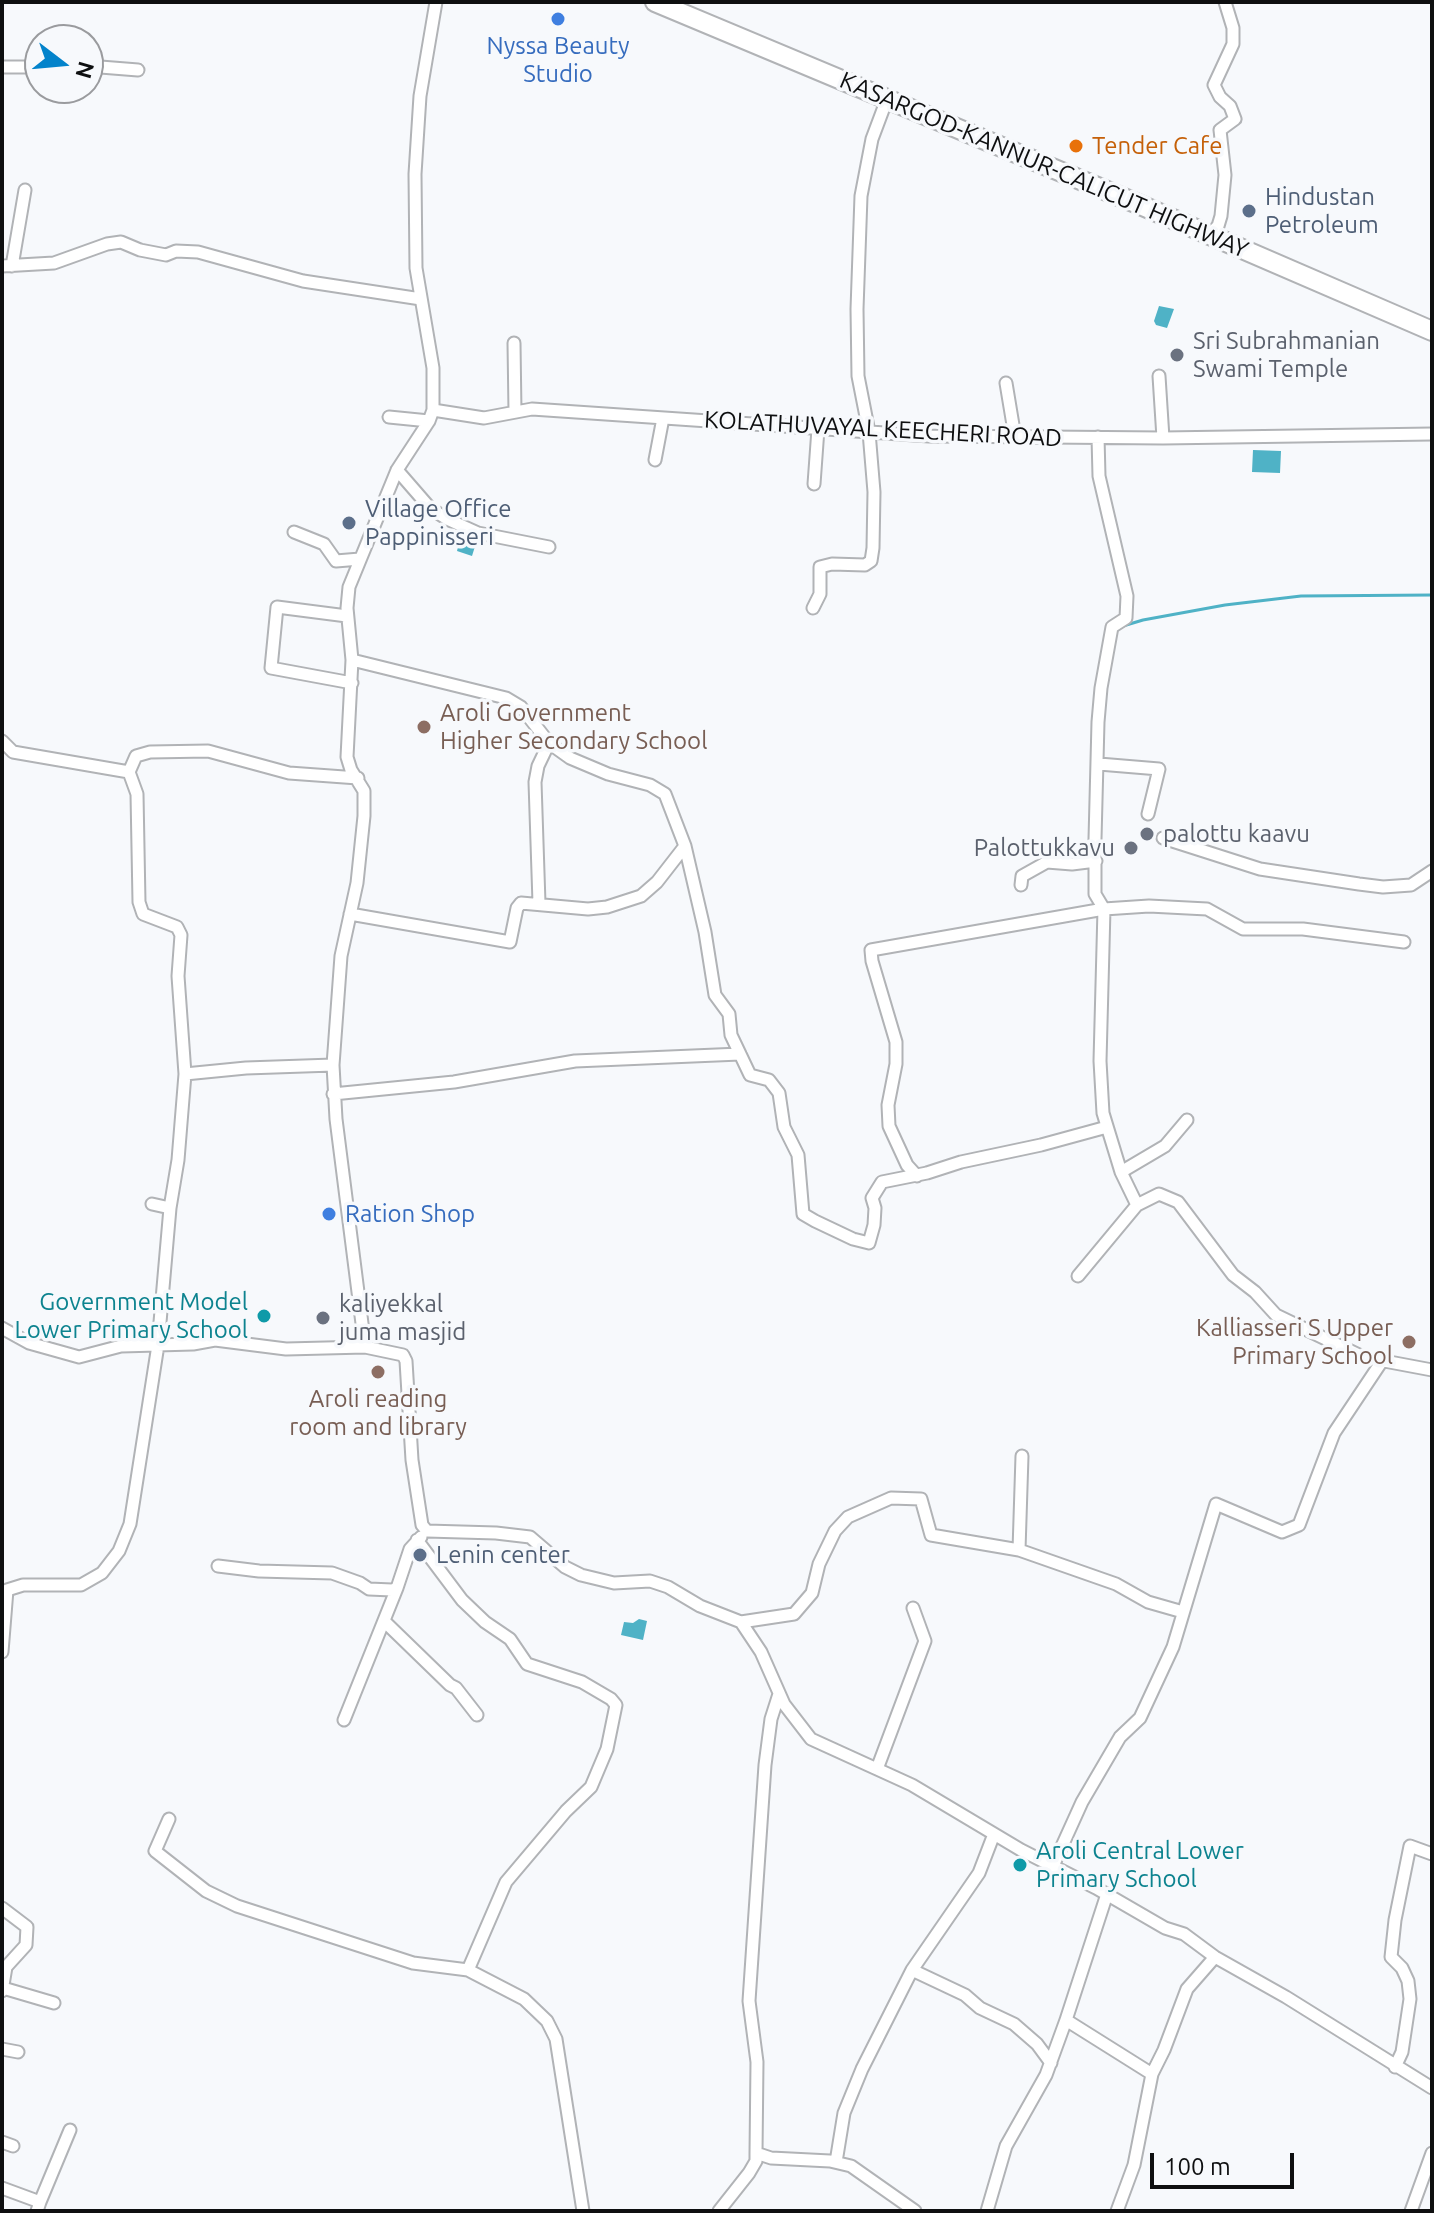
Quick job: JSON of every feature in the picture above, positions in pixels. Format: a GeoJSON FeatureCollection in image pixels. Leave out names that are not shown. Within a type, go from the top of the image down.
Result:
{"type":"FeatureCollection","features":[{"type":"Feature","properties":{"kind":"highway","name":"KASARGOD-KANNUR-CALICUT HIGHWAY"},"geometry":{"type":"LineString","coordinates":[[655,2],[1432,331]]}},
{"type":"Feature","properties":{"kind":"street"},"geometry":{"type":"LineString","coordinates":[[365,1347],[333,1094],[341,956],[357,883],[364,816],[364,791],[347,757],[352,660],[347,616],[349,587],[397,470],[431,415],[433,368],[416,268],[415,174],[420,96],[436,2]]}},
{"type":"Feature","properties":{"kind":"street"},"geometry":{"type":"LineString","coordinates":[[1209,235],[1218,226],[1221,216],[1225,175],[1220,130],[1235,119],[1230,106],[1220,97],[1214,85],[1233,44],[1233,28],[1225,2]]}},
{"type":"Feature","properties":{"kind":"street"},"geometry":{"type":"LineString","coordinates":[[2,67],[24,67]]}},
{"type":"Feature","properties":{"kind":"street"},"geometry":{"type":"LineString","coordinates":[[104,67],[138,70]]}},
{"type":"Feature","properties":{"kind":"street"},"geometry":{"type":"LineString","coordinates":[[813,608],[820,594],[820,567],[832,564],[865,565],[871,561],[874,492],[869,432],[858,376],[857,309],[861,196],[872,139],[887,99]]}},
{"type":"Feature","properties":{"kind":"street"},"geometry":{"type":"LineString","coordinates":[[25,190],[7,266],[54,263],[121,242],[166,255],[176,251],[198,252],[303,281],[421,299]]}},
{"type":"Feature","properties":{"kind":"street"},"geometry":{"type":"LineString","coordinates":[[514,343],[515,412]]}},
{"type":"Feature","properties":{"kind":"street"},"geometry":{"type":"LineString","coordinates":[[1159,376],[1163,438]]}},
{"type":"Feature","properties":{"kind":"street"},"geometry":{"type":"LineString","coordinates":[[1006,383],[1015,437]]}},
{"type":"Feature","properties":{"kind":"street","name":"KOLATHUVAYAL KEECHERI ROAD"},"geometry":{"type":"LineString","coordinates":[[389,417],[431,415],[484,418],[532,409],[869,432],[1015,437],[1432,434]]}},
{"type":"Feature","properties":{"kind":"street"},"geometry":{"type":"LineString","coordinates":[[655,460],[663,418]]}},
{"type":"Feature","properties":{"kind":"street"},"geometry":{"type":"LineString","coordinates":[[814,484],[818,429]]}},
{"type":"Feature","properties":{"kind":"street"},"geometry":{"type":"LineString","coordinates":[[1098,437],[1099,476],[1127,596],[1126,618],[1112,627],[1098,722],[1095,894],[1104,909],[1100,1061],[1103,1113],[1121,1172],[1137,1205]]}},
{"type":"Feature","properties":{"kind":"street"},"geometry":{"type":"LineString","coordinates":[[397,470],[430,508],[447,519],[478,533],[549,547]]}},
{"type":"Feature","properties":{"kind":"street"},"geometry":{"type":"LineString","coordinates":[[294,532],[324,544],[336,561],[360,559]]}},
{"type":"Feature","properties":{"kind":"street"},"geometry":{"type":"LineString","coordinates":[[347,616],[277,607],[271,668],[352,683]]}},
{"type":"Feature","properties":{"kind":"street"},"geometry":{"type":"LineString","coordinates":[[352,660],[506,698],[521,707],[549,743],[570,758],[608,774],[660,789],[665,794],[685,846],[705,932],[715,995],[729,1014],[731,1035],[750,1075],[769,1080],[779,1093],[784,1127],[798,1155],[803,1214],[853,1239],[869,1243],[874,1225],[872,1198],[882,1182],[917,1176],[961,1162],[1107,1127]]}},
{"type":"Feature","properties":{"kind":"street"},"geometry":{"type":"LineString","coordinates":[[2,741],[13,752],[129,772]]}},
{"type":"Feature","properties":{"kind":"street"},"geometry":{"type":"LineString","coordinates":[[539,903],[535,782],[538,766],[549,743]]}},
{"type":"Feature","properties":{"kind":"street"},"geometry":{"type":"LineString","coordinates":[[2,1652],[7,1590],[23,1585],[81,1585],[102,1573],[119,1551],[130,1524],[158,1345],[185,1074],[178,976],[181,935],[177,927],[143,914],[139,902],[137,794],[129,772],[136,756],[150,752],[192,750],[208,751],[289,773],[358,778]]}},
{"type":"Feature","properties":{"kind":"street"},"geometry":{"type":"LineString","coordinates":[[1099,764],[1159,769],[1148,814]]}},
{"type":"Feature","properties":{"kind":"street"},"geometry":{"type":"LineString","coordinates":[[1163,838],[1260,869],[1347,883],[1383,887],[1411,885],[1432,871]]}},
{"type":"Feature","properties":{"kind":"street"},"geometry":{"type":"LineString","coordinates":[[350,914],[510,942],[517,908],[521,903],[588,909],[607,907],[641,896],[657,882],[685,846]]}},
{"type":"Feature","properties":{"kind":"street"},"geometry":{"type":"LineString","coordinates":[[1021,885],[1022,876],[1047,862],[1072,864],[1096,861]]}},
{"type":"Feature","properties":{"kind":"street"},"geometry":{"type":"LineString","coordinates":[[917,1176],[907,1165],[889,1126],[888,1105],[896,1064],[896,1042],[871,950],[1104,909],[1149,906],[1207,909],[1243,929],[1303,929],[1404,942]]}},
{"type":"Feature","properties":{"kind":"street"},"geometry":{"type":"LineString","coordinates":[[333,1094],[454,1082],[575,1061],[740,1054]]}},
{"type":"Feature","properties":{"kind":"street"},"geometry":{"type":"LineString","coordinates":[[185,1074],[333,1065]]}},
{"type":"Feature","properties":{"kind":"street"},"geometry":{"type":"LineString","coordinates":[[1121,1172],[1165,1146],[1187,1120]]}},
{"type":"Feature","properties":{"kind":"street"},"geometry":{"type":"LineString","coordinates":[[1078,1276],[1137,1205],[1159,1194],[1178,1202],[1233,1275],[1255,1292],[1276,1315],[1363,1357],[1432,1370]]}},
{"type":"Feature","properties":{"kind":"street"},"geometry":{"type":"LineString","coordinates":[[152,1204],[170,1208]]}},
{"type":"Feature","properties":{"kind":"street"},"geometry":{"type":"LineString","coordinates":[[2,1328],[29,1343],[79,1357],[121,1346],[193,1344],[215,1340],[286,1349],[365,1347],[403,1355],[406,1361],[412,1460],[422,1525],[427,1531]]}},
{"type":"Feature","properties":{"kind":"street"},"geometry":{"type":"LineString","coordinates":[[1053,1866],[1082,1802],[1120,1737],[1140,1718],[1173,1647],[1216,1504],[1282,1532],[1299,1525],[1334,1433],[1382,1361]]}},
{"type":"Feature","properties":{"kind":"street"},"geometry":{"type":"LineString","coordinates":[[1019,1550],[1022,1456]]}},
{"type":"Feature","properties":{"kind":"street"},"geometry":{"type":"LineString","coordinates":[[344,1720],[410,1549],[427,1531],[530,1537],[565,1567],[581,1575],[614,1583],[650,1581],[741,1622],[794,1614],[812,1593],[819,1564],[835,1531],[848,1517],[891,1498],[921,1499],[931,1535],[1019,1550],[1116,1584],[1148,1602],[1183,1612]]}},
{"type":"Feature","properties":{"kind":"street"},"geometry":{"type":"LineString","coordinates":[[417,1540],[462,1600],[485,1622],[510,1639],[527,1664],[582,1682],[616,1705],[607,1749],[591,1787],[566,1811],[506,1882],[468,1970]]}},
{"type":"Feature","properties":{"kind":"street"},"geometry":{"type":"LineString","coordinates":[[218,1566],[259,1571],[332,1573],[369,1589],[397,1588]]}},
{"type":"Feature","properties":{"kind":"street"},"geometry":{"type":"LineString","coordinates":[[877,1769],[925,1641],[913,1608]]}},
{"type":"Feature","properties":{"kind":"street"},"geometry":{"type":"LineString","coordinates":[[384,1621],[456,1688],[477,1715]]}},
{"type":"Feature","properties":{"kind":"street"},"geometry":{"type":"LineString","coordinates":[[741,1622],[761,1652],[784,1704],[811,1739],[912,1785],[1165,1928],[1184,1934],[1215,1957],[1286,1997],[1432,2088]]}},
{"type":"Feature","properties":{"kind":"street"},"geometry":{"type":"LineString","coordinates":[[719,2211],[756,2161],[757,2062],[749,2001],[765,1765],[771,1719],[779,1694]]}},
{"type":"Feature","properties":{"kind":"street"},"geometry":{"type":"LineString","coordinates":[[169,1819],[155,1851],[206,1891],[237,1906],[413,1963],[468,1970],[524,1999],[547,2021],[556,2039],[583,2211]]}},
{"type":"Feature","properties":{"kind":"street"},"geometry":{"type":"LineString","coordinates":[[836,2162],[844,2113],[862,2069],[912,1970],[979,1873],[994,1834]]}},
{"type":"Feature","properties":{"kind":"street"},"geometry":{"type":"LineString","coordinates":[[1395,2067],[1402,2052],[1410,1999],[1408,1981],[1402,1968],[1391,1957],[1395,1920],[1410,1846],[1432,1854]]}},
{"type":"Feature","properties":{"kind":"street"},"geometry":{"type":"LineString","coordinates":[[987,2211],[1006,2146],[1051,2063],[1107,1894]]}},
{"type":"Feature","properties":{"kind":"street"},"geometry":{"type":"LineString","coordinates":[[2,1908],[27,1927],[26,1945],[6,1967],[2,1990],[54,2003]]}},
{"type":"Feature","properties":{"kind":"street"},"geometry":{"type":"LineString","coordinates":[[1117,2211],[1134,2165],[1152,2074],[1187,1989],[1215,1957]]}},
{"type":"Feature","properties":{"kind":"street"},"geometry":{"type":"LineString","coordinates":[[912,1970],[965,1995],[980,2008],[1014,2024],[1037,2044],[1051,2063]]}},
{"type":"Feature","properties":{"kind":"street"},"geometry":{"type":"LineString","coordinates":[[1066,2020],[1152,2074]]}},
{"type":"Feature","properties":{"kind":"street"},"geometry":{"type":"LineString","coordinates":[[2,2049],[18,2052]]}},
{"type":"Feature","properties":{"kind":"street"},"geometry":{"type":"LineString","coordinates":[[2,2188],[38,2206],[70,2130]]}},
{"type":"Feature","properties":{"kind":"street"},"geometry":{"type":"LineString","coordinates":[[756,2153],[771,2158],[836,2162],[851,2166],[868,2175],[915,2211]]}},
{"type":"Feature","properties":{"kind":"street"},"geometry":{"type":"LineString","coordinates":[[1411,2211],[1432,2153]]}},
{"type":"Feature","properties":{"kind":"water"},"geometry":{"type":"Polygon","coordinates":[[[1159,306],[1174,309],[1167,328],[1156,325],[1154,321],[1159,306]]]}},
{"type":"Feature","properties":{"kind":"water"},"geometry":{"type":"Polygon","coordinates":[[[1253,450],[1281,451],[1280,473],[1252,472],[1253,450]]]}},
{"type":"Feature","properties":{"kind":"water"},"geometry":{"type":"Polygon","coordinates":[[[461,535],[477,540],[472,556],[457,551],[461,535]]]}},
{"type":"Feature","properties":{"kind":"water"},"geometry":{"type":"Polygon","coordinates":[[[639,1619],[647,1621],[643,1640],[621,1635],[624,1622],[633,1623],[639,1619]]]}},
{"type":"Feature","properties":{"kind":"waterway"},"geometry":{"type":"LineString","coordinates":[[1123,626],[1225,605],[1301,596],[1432,595]]}},
{"type":"Feature","properties":{"kind":"place","name":"Nyssa Beauty Studio"},"geometry":{"type":"Point","coordinates":[558,19]}},
{"type":"Feature","properties":{"kind":"place","name":"Tender Cafe"},"geometry":{"type":"Point","coordinates":[1076,146]}},
{"type":"Feature","properties":{"kind":"place","name":"Hindustan Petroleum"},"geometry":{"type":"Point","coordinates":[1249,211]}},
{"type":"Feature","properties":{"kind":"place","name":"Sri Subrahmanian Swami Temple"},"geometry":{"type":"Point","coordinates":[1177,355]}},
{"type":"Feature","properties":{"kind":"place","name":"Village Office Pappinisseri"},"geometry":{"type":"Point","coordinates":[349,523]}},
{"type":"Feature","properties":{"kind":"place","name":"Aroli Government Higher Secondary School"},"geometry":{"type":"Point","coordinates":[424,727]}},
{"type":"Feature","properties":{"kind":"place","name":"palottu kaavu"},"geometry":{"type":"Point","coordinates":[1147,834]}},
{"type":"Feature","properties":{"kind":"place","name":"Palottukkavu"},"geometry":{"type":"Point","coordinates":[1131,848]}},
{"type":"Feature","properties":{"kind":"place","name":"Ration Shop"},"geometry":{"type":"Point","coordinates":[329,1214]}},
{"type":"Feature","properties":{"kind":"place","name":"Government Model Lower Primary School"},"geometry":{"type":"Point","coordinates":[264,1316]}},
{"type":"Feature","properties":{"kind":"place","name":"kaliyekkal juma masjid"},"geometry":{"type":"Point","coordinates":[323,1318]}},
{"type":"Feature","properties":{"kind":"place","name":"Kalliasseri S Upper Primary School"},"geometry":{"type":"Point","coordinates":[1409,1342]}},
{"type":"Feature","properties":{"kind":"place","name":"Aroli reading room and library"},"geometry":{"type":"Point","coordinates":[378,1372]}},
{"type":"Feature","properties":{"kind":"place","name":"Lenin center"},"geometry":{"type":"Point","coordinates":[420,1555]}},
{"type":"Feature","properties":{"kind":"place","name":"Aroli Central Lower Primary School"},"geometry":{"type":"Point","coordinates":[1020,1865]}}]}
